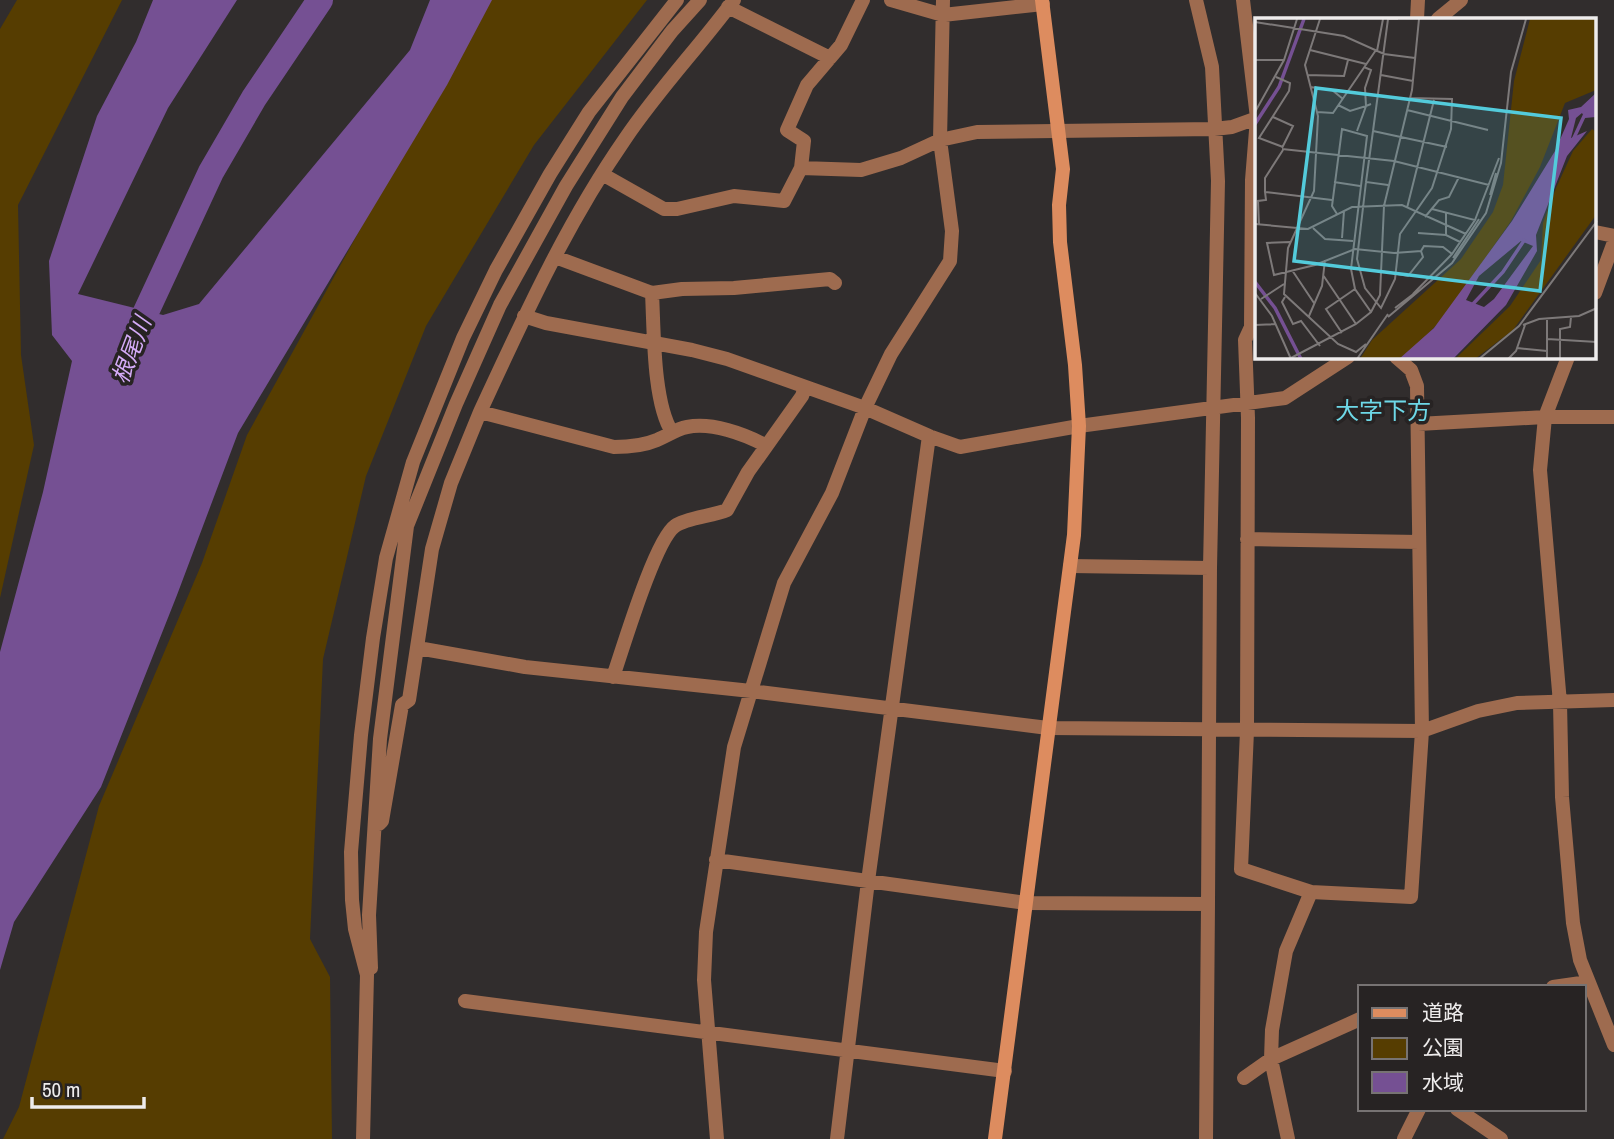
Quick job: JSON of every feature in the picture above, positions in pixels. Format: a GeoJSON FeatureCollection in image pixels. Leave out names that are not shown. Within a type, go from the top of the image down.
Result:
{"type":"FeatureCollection","features":[{"type":"Feature","properties":{"kind":"street"},"geometry":{"type":"LineString","coordinates":[[363,1139],[367,975],[355,929],[351,852],[373,638],[386,558],[413,462],[463,338],[496,270],[550,174],[589,112],[677,0]]}},
{"type":"Feature","properties":{"kind":"street"},"geometry":{"type":"LineString","coordinates":[[367,975],[372,966],[369,915],[380,739],[407,526],[500,305],[566,186],[622,97],[673,31],[701,0]]}},
{"type":"Feature","properties":{"kind":"street"},"geometry":{"type":"LineString","coordinates":[[601,174],[664,209],[677,209],[734,196],[784,201],[801,168],[804,141],[787,130],[807,85],[841,45],[863,0]]}},
{"type":"Feature","properties":{"kind":"street"},"geometry":{"type":"LineString","coordinates":[[891,0],[943,7],[1043,2],[1060,132],[1063,169],[1059,205],[1060,242],[1075,365],[1079,426],[1074,535],[995,1139]]}},
{"type":"Feature","properties":{"kind":"street"},"geometry":{"type":"LineString","coordinates":[[1196,0],[1212,67],[1218,181],[1210,568],[1206,1139]]}},
{"type":"Feature","properties":{"kind":"street"},"geometry":{"type":"LineString","coordinates":[[1243,0],[1255,101]]}},
{"type":"Feature","properties":{"kind":"street"},"geometry":{"type":"LineString","coordinates":[[1417,18],[1418,0]]}},
{"type":"Feature","properties":{"kind":"street"},"geometry":{"type":"LineString","coordinates":[[1439,18],[1461,0]]}},
{"type":"Feature","properties":{"kind":"street"},"geometry":{"type":"LineString","coordinates":[[373,829],[382,821],[402,705],[409,700],[432,549],[451,483],[524,316],[601,174],[626,137],[731,4],[830,58]]}},
{"type":"Feature","properties":{"kind":"street"},"geometry":{"type":"LineString","coordinates":[[717,1139],[704,980],[706,932],[734,747],[784,583],[832,493],[865,408],[891,354],[950,261],[952,231],[940,140],[943,7]]}},
{"type":"Feature","properties":{"kind":"street"},"geometry":{"type":"LineString","coordinates":[[801,168],[861,170],[901,158],[940,140],[978,132],[1214,129],[1232,127],[1255,119]]}},
{"type":"Feature","properties":{"kind":"street"},"geometry":{"type":"LineString","coordinates":[[1255,180],[1251,327],[1245,340],[1247,731],[1241,869],[1311,892],[1411,897],[1422,731],[1418,424],[1417,386],[1411,370],[1398,359]]}},
{"type":"Feature","properties":{"kind":"street"},"geometry":{"type":"LineString","coordinates":[[1596,232],[1614,236]]}},
{"type":"Feature","properties":{"kind":"street"},"geometry":{"type":"LineString","coordinates":[[1596,290],[1614,242]]}},
{"type":"Feature","properties":{"kind":"street"},"geometry":{"type":"LineString","coordinates":[[555,257],[652,293],[830,279],[835,282]]}},
{"type":"Feature","properties":{"kind":"street"},"geometry":{"type":"LineString","coordinates":[[652,293],[664,421],[672,432]]}},
{"type":"Feature","properties":{"kind":"street"},"geometry":{"type":"LineString","coordinates":[[524,316],[727,359],[865,408],[960,447],[1079,426],[1285,398],[1335,362]]}},
{"type":"Feature","properties":{"kind":"street"},"geometry":{"type":"LineString","coordinates":[[1568,359],[1545,417],[1540,470],[1560,703],[1562,797],[1573,923],[1580,960],[1614,1045]]}},
{"type":"Feature","properties":{"kind":"street"},"geometry":{"type":"LineString","coordinates":[[613,677],[664,536],[677,524],[727,510],[765,445],[802,396],[805,387]]}},
{"type":"Feature","properties":{"kind":"street"},"geometry":{"type":"LineString","coordinates":[[480,412],[614,447],[633,447],[655,441],[688,426],[744,434],[765,445]]}},
{"type":"Feature","properties":{"kind":"street"},"geometry":{"type":"LineString","coordinates":[[1418,424],[1545,417],[1614,417]]}},
{"type":"Feature","properties":{"kind":"street"},"geometry":{"type":"LineString","coordinates":[[837,1139],[868,881],[929,436]]}},
{"type":"Feature","properties":{"kind":"street"},"geometry":{"type":"LineString","coordinates":[[1247,539],[1419,542]]}},
{"type":"Feature","properties":{"kind":"street"},"geometry":{"type":"LineString","coordinates":[[1070,566],[1210,568]]}},
{"type":"Feature","properties":{"kind":"street"},"geometry":{"type":"LineString","coordinates":[[418,648],[525,667],[751,691],[1048,728],[1422,731],[1478,711],[1517,704],[1614,700]]}},
{"type":"Feature","properties":{"kind":"street"},"geometry":{"type":"LineString","coordinates":[[716,860],[1026,903],[1208,904]]}},
{"type":"Feature","properties":{"kind":"street"},"geometry":{"type":"LineString","coordinates":[[1288,1139],[1271,1059],[1272,1030],[1286,951],[1311,892]]}},
{"type":"Feature","properties":{"kind":"street"},"geometry":{"type":"LineString","coordinates":[[1567,985],[1588,982]]}},
{"type":"Feature","properties":{"kind":"street"},"geometry":{"type":"LineString","coordinates":[[465,1001],[1005,1071]]}},
{"type":"Feature","properties":{"kind":"street"},"geometry":{"type":"LineString","coordinates":[[1244,1078],[1271,1059],[1358,1020]]}},
{"type":"Feature","properties":{"kind":"street"},"geometry":{"type":"LineString","coordinates":[[1404,1139],[1418,1111]]}},
{"type":"Feature","properties":{"kind":"street"},"geometry":{"type":"LineString","coordinates":[[1460,1111],[1501,1139]]}},
{"type":"Feature","properties":{"kind":"green space"},"geometry":{"type":"Polygon","coordinates":[[[17,0],[122,0],[18,205],[21,355],[34,445],[0,598],[0,29],[17,0]]]}},
{"type":"Feature","properties":{"kind":"green space"},"geometry":{"type":"Polygon","coordinates":[[[480,0],[647,0],[534,145],[426,326],[366,476],[323,659],[310,939],[330,977],[332,1139],[3,1139],[19,1107],[99,806],[202,563],[247,435],[434,95],[480,0]]]}},
{"type":"Feature","properties":{"kind":"water"},"geometry":{"type":"Polygon","coordinates":[[[153,0],[237,0],[168,108],[78,294],[163,315],[199,304],[410,50],[430,0],[492,0],[447,85],[238,433],[101,787],[14,922],[0,970],[0,652],[43,492],[72,361],[52,335],[49,261],[97,116],[136,42],[153,0]]]}},
{"type":"Feature","properties":{"kind":"waterway","name":"根尾川"},"geometry":{"type":"LineString","coordinates":[[132,342],[211,172],[254,98],[320,0]]}},
{"type":"Feature","properties":{"kind":"district","name":"大字下方"},"geometry":{"type":"Point","coordinates":[1383,410]}}]}
